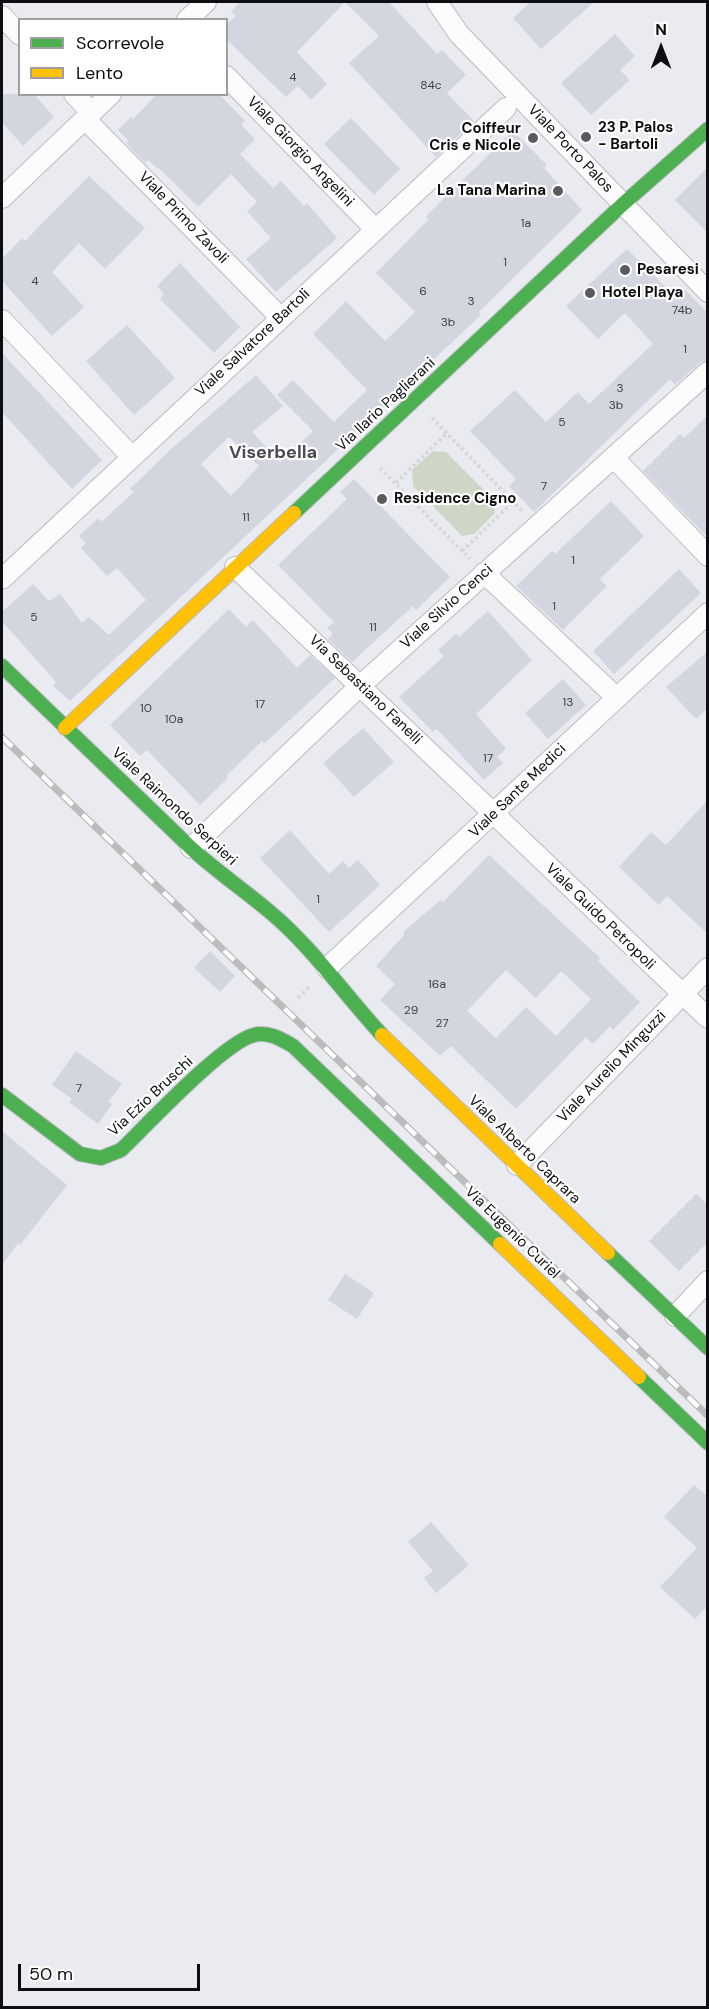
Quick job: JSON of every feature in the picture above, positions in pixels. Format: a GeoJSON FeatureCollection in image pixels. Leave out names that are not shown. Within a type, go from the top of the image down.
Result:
{"type":"FeatureCollection","features":[{"type":"Feature","properties":{"kind":"street"},"geometry":{"type":"LineString","coordinates":[[189,18],[206,2]]}},
{"type":"Feature","properties":{"kind":"street","name":"Viale Porto Palos"},"geometry":{"type":"LineString","coordinates":[[437,2],[459,34],[708,292]]}},
{"type":"Feature","properties":{"kind":"street"},"geometry":{"type":"LineString","coordinates":[[2,16],[18,33]]}},
{"type":"Feature","properties":{"kind":"street","name":"Viale Giorgio Angelini"},"geometry":{"type":"LineString","coordinates":[[228,77],[374,228]]}},
{"type":"Feature","properties":{"kind":"street"},"geometry":{"type":"LineString","coordinates":[[75,96],[88,116]]}},
{"type":"Feature","properties":{"kind":"street"},"geometry":{"type":"LineString","coordinates":[[2,198],[109,96]]}},
{"type":"Feature","properties":{"kind":"street","name":"Viale Salvatore Bartoli"},"geometry":{"type":"LineString","coordinates":[[2,579],[374,228],[506,108]]}},
{"type":"Feature","properties":{"kind":"street","name":"Viale Primo Zavoli"},"geometry":{"type":"LineString","coordinates":[[88,116],[281,318]]}},
{"type":"Feature","properties":{"kind":"street","name":"Via Ilario Paglierani"},"geometry":{"type":"LineString","coordinates":[[65,728],[235,567],[416,401],[623,204],[708,129]]}},
{"type":"Feature","properties":{"kind":"street"},"geometry":{"type":"LineString","coordinates":[[2,320],[132,457]]}},
{"type":"Feature","properties":{"kind":"street","name":"Viale Silvio Cenci"},"geometry":{"type":"LineString","coordinates":[[191,848],[361,685],[708,372]]}},
{"type":"Feature","properties":{"kind":"street"},"geometry":{"type":"LineString","coordinates":[[614,458],[708,556]]}},
{"type":"Feature","properties":{"kind":"street","name":"Via Sebastiano Fanelli"},"geometry":{"type":"LineString","coordinates":[[235,567],[361,685],[494,815]]}},
{"type":"Feature","properties":{"kind":"street"},"geometry":{"type":"LineString","coordinates":[[484,573],[616,697]]}},
{"type":"Feature","properties":{"kind":"street","name":"Viale Sante Medici"},"geometry":{"type":"LineString","coordinates":[[327,968],[494,815],[616,697],[708,613]]}},
{"type":"Feature","properties":{"kind":"street","name":"Viale Raimondo Serpieri"},"geometry":{"type":"LineString","coordinates":[[2,666],[191,848],[221,875],[271,912],[327,968]]}},
{"type":"Feature","properties":{"kind":"street","name":"Viale Guido Petropoli"},"geometry":{"type":"LineString","coordinates":[[494,815],[708,1018]]}},
{"type":"Feature","properties":{"kind":"street","name":"Viale Alberto Caprara"},"geometry":{"type":"LineString","coordinates":[[327,968],[360,1011],[408,1062],[708,1348]]}},
{"type":"Feature","properties":{"kind":"street","name":"Viale Aurelio Minguzzi"},"geometry":{"type":"LineString","coordinates":[[517,1165],[708,968]]}},
{"type":"Feature","properties":{"kind":"street","name":"Via Ezio Bruschi"},"geometry":{"type":"LineString","coordinates":[[2,1095],[80,1154],[101,1158],[121,1150],[229,1048],[250,1034],[270,1033],[293,1047]]}},
{"type":"Feature","properties":{"kind":"street","name":"Via Eugenio Curiel"},"geometry":{"type":"LineString","coordinates":[[293,1047],[708,1443]]}},
{"type":"Feature","properties":{"kind":"street"},"geometry":{"type":"LineString","coordinates":[[675,1316],[708,1281]]}},
{"type":"Feature","properties":{"kind":"path"},"geometry":{"type":"LineString","coordinates":[[416,401],[536,526]]}},
{"type":"Feature","properties":{"kind":"path"},"geometry":{"type":"LineString","coordinates":[[396,483],[447,433]]}},
{"type":"Feature","properties":{"kind":"path"},"geometry":{"type":"LineString","coordinates":[[363,450],[484,573]]}},
{"type":"Feature","properties":{"kind":"path"},"geometry":{"type":"LineString","coordinates":[[462,551],[513,502]]}},
{"type":"Feature","properties":{"kind":"green space"},"geometry":{"type":"Polygon","coordinates":[[[433,451],[446,452],[493,499],[495,513],[474,534],[462,536],[413,486],[412,470],[433,451]]]}},
{"type":"Feature","properties":{"kind":"building"},"geometry":{"type":"Polygon","coordinates":[[[240,2],[345,2],[297,52],[327,84],[311,100],[298,86],[286,97],[228,41],[228,23],[236,16],[231,11],[240,2]]]}},
{"type":"Feature","properties":{"kind":"building"},"geometry":{"type":"Polygon","coordinates":[[[345,2],[389,2],[437,54],[442,50],[466,75],[447,93],[474,121],[436,157],[349,63],[379,36],[345,2]]]}},
{"type":"Feature","properties":{"kind":"building"},"geometry":{"type":"Polygon","coordinates":[[[531,2],[594,2],[541,49],[513,18],[531,2]]]}},
{"type":"Feature","properties":{"kind":"building"},"geometry":{"type":"Polygon","coordinates":[[[615,34],[635,56],[620,70],[630,80],[591,115],[561,83],[615,34]]]}},
{"type":"Feature","properties":{"kind":"building"},"geometry":{"type":"Polygon","coordinates":[[[2,94],[36,96],[54,117],[23,146],[2,122],[2,94]]]}},
{"type":"Feature","properties":{"kind":"building"},"geometry":{"type":"Polygon","coordinates":[[[155,96],[221,96],[245,121],[241,125],[255,139],[240,154],[273,188],[281,181],[304,206],[307,203],[337,238],[276,292],[246,259],[271,238],[247,211],[257,202],[231,174],[198,207],[159,168],[148,160],[145,163],[126,143],[129,141],[118,130],[131,117],[133,119],[155,96]]]}},
{"type":"Feature","properties":{"kind":"building"},"geometry":{"type":"Polygon","coordinates":[[[351,118],[400,169],[374,195],[324,144],[351,118]]]}},
{"type":"Feature","properties":{"kind":"building"},"geometry":{"type":"Polygon","coordinates":[[[513,131],[547,165],[544,168],[582,210],[479,312],[481,315],[70,701],[53,686],[56,682],[2,621],[2,612],[33,584],[49,601],[60,594],[82,623],[89,617],[109,635],[146,600],[117,568],[107,576],[81,548],[86,543],[79,536],[98,518],[101,522],[134,492],[130,489],[170,450],[256,375],[283,406],[252,432],[280,462],[313,431],[277,395],[293,380],[334,422],[367,390],[313,334],[346,301],[385,341],[415,312],[376,273],[429,219],[426,216],[513,131]],[[229,437],[201,464],[231,496],[259,466],[229,437]]]}},
{"type":"Feature","properties":{"kind":"building"},"geometry":{"type":"Polygon","coordinates":[[[708,167],[708,233],[675,200],[708,167]]]}},
{"type":"Feature","properties":{"kind":"building"},"geometry":{"type":"Polygon","coordinates":[[[89,176],[145,228],[105,269],[79,243],[52,272],[84,307],[52,336],[2,281],[2,259],[22,238],[25,241],[89,176]]]}},
{"type":"Feature","properties":{"kind":"building"},"geometry":{"type":"Polygon","coordinates":[[[627,249],[673,294],[681,286],[708,313],[708,360],[700,363],[675,385],[670,379],[534,512],[509,486],[516,479],[470,431],[515,390],[546,422],[578,392],[589,404],[653,344],[625,313],[598,339],[566,306],[627,249]]]}},
{"type":"Feature","properties":{"kind":"building"},"geometry":{"type":"Polygon","coordinates":[[[180,263],[240,327],[214,353],[160,299],[164,294],[157,286],[180,263]]]}},
{"type":"Feature","properties":{"kind":"building"},"geometry":{"type":"Polygon","coordinates":[[[127,325],[175,378],[134,415],[86,361],[127,325]]]}},
{"type":"Feature","properties":{"kind":"building"},"geometry":{"type":"Polygon","coordinates":[[[2,353],[102,460],[72,489],[2,412],[2,353]]]}},
{"type":"Feature","properties":{"kind":"building"},"geometry":{"type":"Polygon","coordinates":[[[708,415],[708,538],[643,471],[680,434],[684,438],[708,415]]]}},
{"type":"Feature","properties":{"kind":"building"},"geometry":{"type":"Polygon","coordinates":[[[354,479],[450,577],[416,610],[413,606],[352,662],[328,639],[333,634],[327,628],[334,622],[278,565],[347,499],[340,492],[354,479]]]}},
{"type":"Feature","properties":{"kind":"building"},"geometry":{"type":"Polygon","coordinates":[[[611,501],[644,536],[600,579],[607,586],[563,630],[516,586],[552,551],[555,554],[611,501]]]}},
{"type":"Feature","properties":{"kind":"building"},"geometry":{"type":"Polygon","coordinates":[[[679,569],[701,593],[614,674],[593,651],[679,569]]]}},
{"type":"Feature","properties":{"kind":"building"},"geometry":{"type":"Polygon","coordinates":[[[229,609],[246,627],[253,620],[297,668],[310,655],[335,678],[264,744],[262,741],[200,805],[147,750],[140,756],[110,725],[229,609]]]}},
{"type":"Feature","properties":{"kind":"building"},"geometry":{"type":"Polygon","coordinates":[[[488,611],[532,660],[476,714],[506,749],[497,757],[503,763],[484,780],[437,729],[433,732],[399,697],[444,656],[438,650],[456,634],[459,637],[488,611]]]}},
{"type":"Feature","properties":{"kind":"building"},"geometry":{"type":"Polygon","coordinates":[[[708,651],[708,708],[696,719],[666,687],[708,651]]]}},
{"type":"Feature","properties":{"kind":"building"},"geometry":{"type":"Polygon","coordinates":[[[563,679],[586,705],[548,739],[525,713],[563,679]]]}},
{"type":"Feature","properties":{"kind":"building"},"geometry":{"type":"Polygon","coordinates":[[[363,728],[394,762],[354,797],[323,763],[363,728]]]}},
{"type":"Feature","properties":{"kind":"building"},"geometry":{"type":"Polygon","coordinates":[[[708,800],[708,934],[667,896],[659,905],[619,867],[651,832],[666,845],[708,800]]]}},
{"type":"Feature","properties":{"kind":"building"},"geometry":{"type":"Polygon","coordinates":[[[290,830],[329,874],[343,861],[349,868],[358,860],[380,885],[329,932],[260,858],[290,830]]]}},
{"type":"Feature","properties":{"kind":"building"},"geometry":{"type":"Polygon","coordinates":[[[489,855],[600,958],[598,961],[640,1002],[613,1030],[610,1026],[593,1044],[586,1037],[516,1109],[451,1046],[440,1056],[380,1000],[395,984],[376,966],[405,934],[403,932],[441,900],[443,902],[489,855]],[[506,970],[467,1011],[496,1038],[526,1007],[556,1036],[591,999],[561,971],[536,998],[506,970]]]}},
{"type":"Feature","properties":{"kind":"building"},"geometry":{"type":"Polygon","coordinates":[[[210,951],[235,976],[220,992],[194,968],[210,951]]]}},
{"type":"Feature","properties":{"kind":"building"},"geometry":{"type":"Polygon","coordinates":[[[76,1051],[122,1084],[108,1102],[112,1104],[98,1124],[69,1102],[72,1099],[52,1085],[76,1051]]]}},
{"type":"Feature","properties":{"kind":"building"},"geometry":{"type":"Polygon","coordinates":[[[2,1131],[67,1185],[2,1265],[2,1131]]]}},
{"type":"Feature","properties":{"kind":"building"},"geometry":{"type":"Polygon","coordinates":[[[696,1194],[708,1205],[708,1242],[679,1271],[649,1241],[696,1194]]]}},
{"type":"Feature","properties":{"kind":"building"},"geometry":{"type":"Polygon","coordinates":[[[345,1274],[374,1293],[357,1319],[328,1300],[345,1274]]]}},
{"type":"Feature","properties":{"kind":"building"},"geometry":{"type":"Polygon","coordinates":[[[694,1485],[708,1497],[708,1605],[695,1619],[660,1587],[697,1548],[664,1517],[694,1485]]]}},
{"type":"Feature","properties":{"kind":"building"},"geometry":{"type":"Polygon","coordinates":[[[431,1522],[469,1565],[436,1593],[424,1578],[433,1571],[408,1542],[431,1522]]]}},
{"type":"Feature","properties":{"kind":"railway"},"geometry":{"type":"LineString","coordinates":[[2,737],[708,1416]]}},
{"type":"Feature","properties":{"kind":"traffic: fast"},"geometry":{"type":"LineString","coordinates":[[294,513],[623,204],[708,129]]}},
{"type":"Feature","properties":{"kind":"traffic: fast"},"geometry":{"type":"LineString","coordinates":[[2,666],[191,848],[286,926],[382,1035]]}},
{"type":"Feature","properties":{"kind":"traffic: fast"},"geometry":{"type":"LineString","coordinates":[[2,1095],[80,1154],[101,1158],[121,1150],[224,1052],[254,1035],[269,1035],[293,1046],[500,1244]]}},
{"type":"Feature","properties":{"kind":"traffic: fast"},"geometry":{"type":"LineString","coordinates":[[608,1253],[708,1348]]}},
{"type":"Feature","properties":{"kind":"traffic: fast"},"geometry":{"type":"LineString","coordinates":[[639,1377],[708,1443]]}},
{"type":"Feature","properties":{"kind":"traffic: slow"},"geometry":{"type":"LineString","coordinates":[[65,728],[294,513]]}},
{"type":"Feature","properties":{"kind":"traffic: slow"},"geometry":{"type":"LineString","coordinates":[[382,1035],[608,1253]]}},
{"type":"Feature","properties":{"kind":"traffic: slow"},"geometry":{"type":"LineString","coordinates":[[500,1244],[639,1377]]}},
{"type":"Feature","properties":{"kind":"place","name":"23 P. Palos - Bartoli"},"geometry":{"type":"Point","coordinates":[586,137]}},
{"type":"Feature","properties":{"kind":"place","name":"Coiffeur Cris e Nicole"},"geometry":{"type":"Point","coordinates":[533,138]}},
{"type":"Feature","properties":{"kind":"place","name":"La Tana Marina"},"geometry":{"type":"Point","coordinates":[558,191]}},
{"type":"Feature","properties":{"kind":"place","name":"Pesaresi"},"geometry":{"type":"Point","coordinates":[625,270]}},
{"type":"Feature","properties":{"kind":"place","name":"Hotel Playa"},"geometry":{"type":"Point","coordinates":[590,293]}},
{"type":"Feature","properties":{"kind":"place","name":"Residence Cigno"},"geometry":{"type":"Point","coordinates":[382,499]}},
{"type":"Feature","properties":{"kind":"district","name":"Viserbella"},"geometry":{"type":"Point","coordinates":[273,453]}}]}
